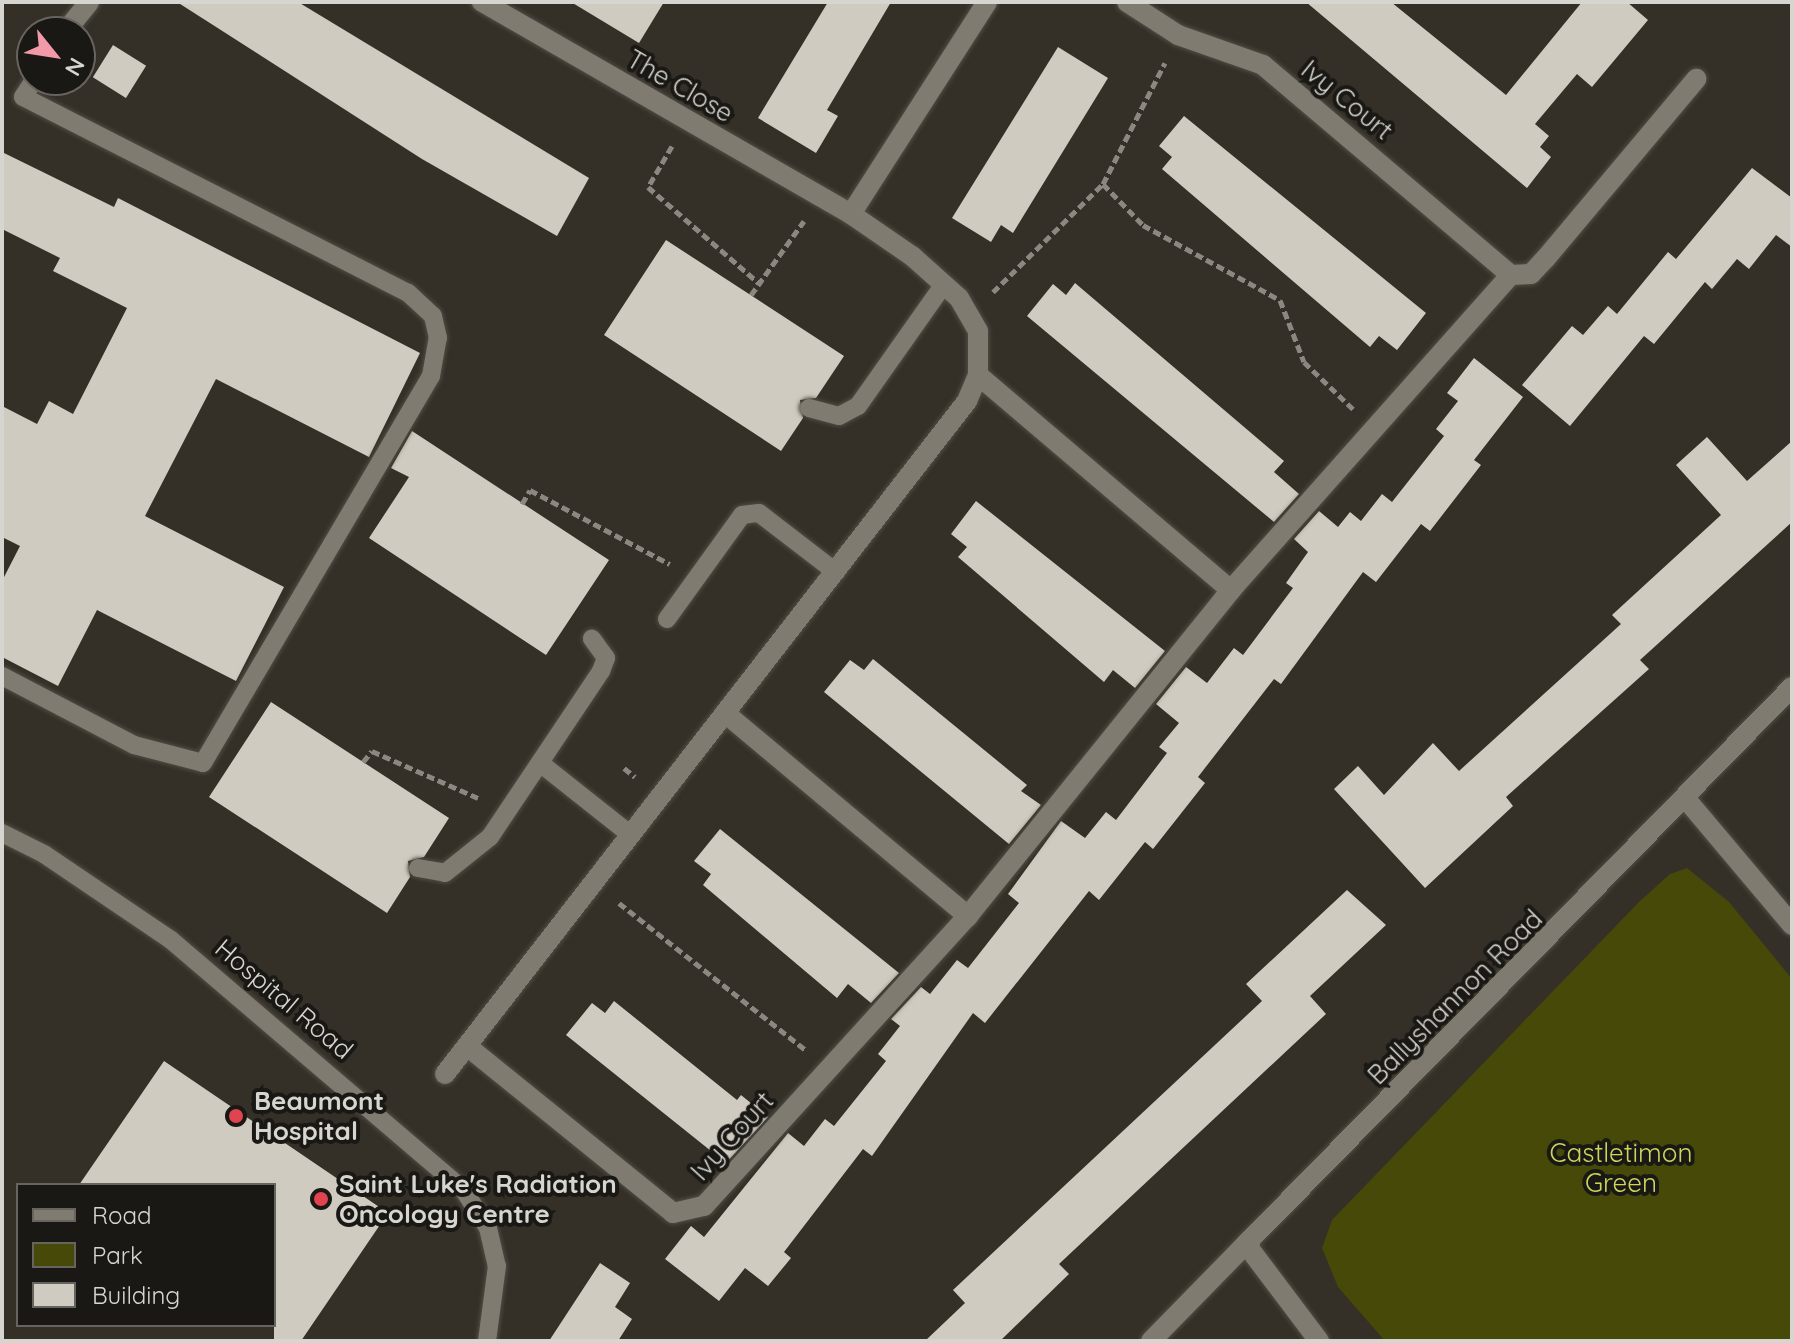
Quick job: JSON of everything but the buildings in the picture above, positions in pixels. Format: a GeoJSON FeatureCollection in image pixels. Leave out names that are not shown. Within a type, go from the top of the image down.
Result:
{"type":"FeatureCollection","features":[{"type":"Feature","properties":{"kind":"street","name":"The Close"},"geometry":{"type":"LineString","coordinates":[[482,2],[851,214]]}},
{"type":"Feature","properties":{"kind":"street"},"geometry":{"type":"LineString","coordinates":[[445,1074],[967,401],[978,375],[978,331],[967,313],[944,284],[851,214],[987,2]]}},
{"type":"Feature","properties":{"kind":"street","name":"Ivy Court"},"geometry":{"type":"LineString","coordinates":[[1127,2],[1178,35],[1263,65],[1511,275],[1531,274],[1696,79]]}},
{"type":"Feature","properties":{"kind":"street","name":"Ivy Court"},"geometry":{"type":"LineString","coordinates":[[467,1046],[673,1213],[704,1206],[968,916],[1231,590],[1511,275]]}},
{"type":"Feature","properties":{"kind":"street"},"geometry":{"type":"LineString","coordinates":[[978,375],[1231,590]]}},
{"type":"Feature","properties":{"kind":"street","name":"Ballyshannon Road"},"geometry":{"type":"LineString","coordinates":[[1151,1341],[1686,799],[1792,687]]}},
{"type":"Feature","properties":{"kind":"street"},"geometry":{"type":"LineString","coordinates":[[725,713],[968,916]]}},
{"type":"Feature","properties":{"kind":"street"},"geometry":{"type":"LineString","coordinates":[[1686,799],[1792,925]]}},
{"type":"Feature","properties":{"kind":"street"},"geometry":{"type":"LineString","coordinates":[[1246,1244],[1319,1341]]}},
{"type":"Feature","properties":{"kind":"lane"},"geometry":{"type":"LineString","coordinates":[[2,676],[134,745],[203,763],[431,376],[438,338],[433,316],[408,293],[24,96]]}},
{"type":"Feature","properties":{"kind":"lane"},"geometry":{"type":"LineString","coordinates":[[809,408],[839,416],[858,406],[944,284]]}},
{"type":"Feature","properties":{"kind":"lane"},"geometry":{"type":"LineString","coordinates":[[667,619],[742,515],[759,513],[836,572]]}},
{"type":"Feature","properties":{"kind":"lane"},"geometry":{"type":"LineString","coordinates":[[418,868],[445,873],[490,837],[601,671],[606,658],[592,639]]}},
{"type":"Feature","properties":{"kind":"lane"},"geometry":{"type":"LineString","coordinates":[[540,763],[631,835]]}},
{"type":"Feature","properties":{"kind":"lane","name":"Hospital Road"},"geometry":{"type":"LineString","coordinates":[[2,833],[44,854],[171,940],[463,1189],[488,1228],[497,1266],[487,1341]]}},
{"type":"Feature","properties":{"kind":"path"},"geometry":{"type":"LineString","coordinates":[[967,313],[1025,265],[1103,184],[1178,35]]}},
{"type":"Feature","properties":{"kind":"path"},"geometry":{"type":"LineString","coordinates":[[686,119],[648,187],[759,283]]}},
{"type":"Feature","properties":{"kind":"path"},"geometry":{"type":"LineString","coordinates":[[1103,184],[1143,225],[1280,300],[1304,362],[1374,429]]}},
{"type":"Feature","properties":{"kind":"path"},"geometry":{"type":"LineString","coordinates":[[751,295],[820,196]]}},
{"type":"Feature","properties":{"kind":"path"},"geometry":{"type":"LineString","coordinates":[[522,504],[530,490],[636,542],[694,580]]}},
{"type":"Feature","properties":{"kind":"path"},"geometry":{"type":"LineString","coordinates":[[363,762],[372,751],[508,812]]}},
{"type":"Feature","properties":{"kind":"path"},"geometry":{"type":"LineString","coordinates":[[593,883],[828,1068]]}},
{"type":"Feature","properties":{"kind":"green space","name":"Castletimon Green"},"geometry":{"type":"Polygon","coordinates":[[[1687,868],[1729,902],[1792,979],[1792,1341],[1385,1341],[1338,1287],[1322,1248],[1332,1220],[1639,902],[1670,874],[1687,868]]]}},
{"type":"Feature","properties":{"kind":"place","name":"Beaumont Hospital"},"geometry":{"type":"Point","coordinates":[236,1116]}},
{"type":"Feature","properties":{"kind":"place","name":"Saint Luke's Radiation Oncology Centre"},"geometry":{"type":"Point","coordinates":[321,1199]}}]}
